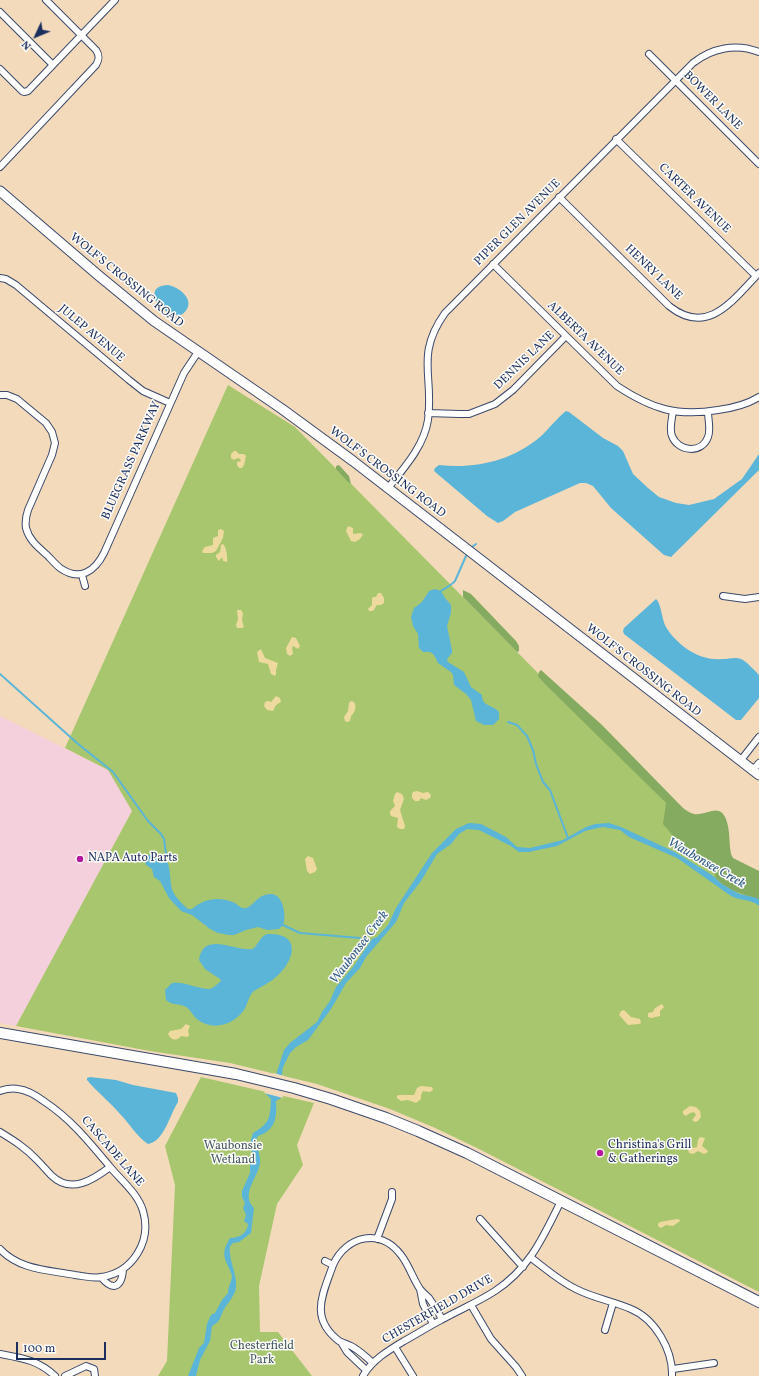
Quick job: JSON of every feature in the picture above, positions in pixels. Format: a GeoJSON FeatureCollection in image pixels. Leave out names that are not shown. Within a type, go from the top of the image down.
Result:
{"type":"FeatureCollection","features":[{"type":"Feature","properties":{"kind":"main road","name":"WOLF'S CROSSING ROAD"},"geometry":{"type":"LineString","coordinates":[[0,191],[141,310],[198,352],[282,409],[388,488],[740,760],[757,769]]}},
{"type":"Feature","properties":{"kind":"main road"},"geometry":{"type":"LineString","coordinates":[[0,1033],[261,1079],[368,1111],[418,1130],[467,1153],[759,1302]]}},
{"type":"Feature","properties":{"kind":"street"},"geometry":{"type":"LineString","coordinates":[[0,167],[98,62],[98,53],[46,0]]}},
{"type":"Feature","properties":{"kind":"street"},"geometry":{"type":"LineString","coordinates":[[0,69],[24,92],[28,91],[115,0]]}},
{"type":"Feature","properties":{"kind":"street"},"geometry":{"type":"LineString","coordinates":[[0,12],[53,65]]}},
{"type":"Feature","properties":{"kind":"street","name":"PIPER GLEN AVENUE"},"geometry":{"type":"LineString","coordinates":[[388,488],[419,445],[426,430],[428,413],[427,355],[433,333],[445,313],[616,139],[698,59],[718,50],[740,47],[759,52]]}},
{"type":"Feature","properties":{"kind":"street","name":"BOWER LANE"},"geometry":{"type":"LineString","coordinates":[[649,54],[759,164]]}},
{"type":"Feature","properties":{"kind":"street","name":"CARTER AVENUE"},"geometry":{"type":"LineString","coordinates":[[616,139],[758,274]]}},
{"type":"Feature","properties":{"kind":"street","name":"HENRY LANE"},"geometry":{"type":"LineString","coordinates":[[559,197],[669,306],[682,315],[701,318],[713,315],[725,307],[758,274]]}},
{"type":"Feature","properties":{"kind":"street","name":"ALBERTA AVENUE"},"geometry":{"type":"LineString","coordinates":[[493,264],[617,386],[636,399],[658,407],[692,414],[737,407],[759,397]]}},
{"type":"Feature","properties":{"kind":"street","name":"JULEP AVENUE"},"geometry":{"type":"LineString","coordinates":[[0,278],[6,279],[16,285],[143,391],[170,402]]}},
{"type":"Feature","properties":{"kind":"street","name":"DENNIS LANE"},"geometry":{"type":"LineString","coordinates":[[428,413],[469,414],[495,404],[513,390],[566,336]]}},
{"type":"Feature","properties":{"kind":"street","name":"BLUEGRASS PARKWAY"},"geometry":{"type":"LineString","coordinates":[[82,574],[93,569],[100,561],[170,402],[184,373],[198,352]]}},
{"type":"Feature","properties":{"kind":"street"},"geometry":{"type":"LineString","coordinates":[[1,393],[17,399],[46,423],[56,436],[52,454],[25,519],[26,528],[32,540],[60,568],[71,574],[82,574],[85,586]]}},
{"type":"Feature","properties":{"kind":"street"},"geometry":{"type":"LineString","coordinates":[[673,411],[671,428],[672,436],[682,447],[690,450],[698,449],[705,443],[709,436],[708,412]]}},
{"type":"Feature","properties":{"kind":"street"},"geometry":{"type":"LineString","coordinates":[[723,596],[745,599],[759,597]]}},
{"type":"Feature","properties":{"kind":"street"},"geometry":{"type":"LineString","coordinates":[[740,760],[759,737]]}},
{"type":"Feature","properties":{"kind":"street","name":"CASCADE LANE"},"geometry":{"type":"LineString","coordinates":[[0,1091],[17,1089],[25,1090],[47,1103],[73,1124],[140,1203],[145,1221],[145,1235],[141,1249],[136,1256],[123,1269],[101,1277],[30,1268],[11,1259],[0,1249]]}},
{"type":"Feature","properties":{"kind":"street"},"geometry":{"type":"LineString","coordinates":[[0,1132],[24,1148],[52,1176],[64,1183],[72,1185],[88,1182],[110,1167]]}},
{"type":"Feature","properties":{"kind":"street"},"geometry":{"type":"LineString","coordinates":[[378,1239],[392,1199],[392,1192]]}},
{"type":"Feature","properties":{"kind":"street","name":"CHESTERFIELD DRIVE"},"geometry":{"type":"LineString","coordinates":[[365,1373],[373,1363],[395,1347],[432,1324],[496,1291],[523,1268],[543,1237],[561,1202]]}},
{"type":"Feature","properties":{"kind":"street"},"geometry":{"type":"LineString","coordinates":[[480,1219],[523,1268]]}},
{"type":"Feature","properties":{"kind":"street"},"geometry":{"type":"LineString","coordinates":[[365,1373],[347,1352],[341,1342],[325,1326],[321,1317],[320,1307],[322,1297],[332,1265],[339,1253],[351,1243],[361,1239],[378,1239],[389,1243],[401,1254],[420,1289],[433,1304],[442,1320]]}},
{"type":"Feature","properties":{"kind":"street"},"geometry":{"type":"LineString","coordinates":[[530,1257],[564,1283],[594,1297],[631,1309],[649,1323],[658,1333],[666,1347],[673,1369],[672,1376]]}},
{"type":"Feature","properties":{"kind":"street"},"geometry":{"type":"LineString","coordinates":[[325,1261],[332,1265]]}},
{"type":"Feature","properties":{"kind":"street","name":"CASCADE LANE"},"geometry":{"type":"LineString","coordinates":[[101,1277],[108,1284],[114,1286],[117,1285],[121,1280],[123,1269]]}},
{"type":"Feature","properties":{"kind":"street"},"geometry":{"type":"LineString","coordinates":[[420,1289],[423,1304],[432,1324]]}},
{"type":"Feature","properties":{"kind":"street"},"geometry":{"type":"LineString","coordinates":[[605,1330],[613,1303]]}},
{"type":"Feature","properties":{"kind":"street"},"geometry":{"type":"LineString","coordinates":[[470,1305],[491,1339],[522,1376]]}},
{"type":"Feature","properties":{"kind":"street"},"geometry":{"type":"LineString","coordinates":[[341,1342],[358,1351],[373,1363]]}},
{"type":"Feature","properties":{"kind":"street"},"geometry":{"type":"LineString","coordinates":[[395,1347],[413,1376]]}},
{"type":"Feature","properties":{"kind":"street"},"geometry":{"type":"LineString","coordinates":[[0,1354],[31,1360],[55,1376]]}},
{"type":"Feature","properties":{"kind":"street"},"geometry":{"type":"LineString","coordinates":[[673,1369],[714,1363]]}},
{"type":"Feature","properties":{"kind":"street"},"geometry":{"type":"LineString","coordinates":[[65,1376],[86,1366],[94,1370],[95,1376]]}},
{"type":"Feature","properties":{"kind":"shaded area"},"geometry":{"type":"Polygon","coordinates":[[[0,716],[108,770],[132,811],[16,1026],[0,1023],[0,716]]]}},
{"type":"Feature","properties":{"kind":"green space"},"geometry":{"type":"Polygon","coordinates":[[[228,385],[295,427],[759,897],[759,1292],[477,1148],[390,1109],[317,1084],[230,1063],[150,1051],[16,1026],[132,811],[108,770],[65,748],[228,385]]]}},
{"type":"Feature","properties":{"kind":"green space"},"geometry":{"type":"Polygon","coordinates":[[[339,465],[349,476],[351,484],[336,469],[336,466],[339,465]]]}},
{"type":"Feature","properties":{"kind":"green space"},"geometry":{"type":"Polygon","coordinates":[[[463,590],[471,594],[516,641],[519,646],[519,651],[517,652],[463,597],[463,590]]]}},
{"type":"Feature","properties":{"kind":"green space"},"geometry":{"type":"Polygon","coordinates":[[[541,670],[602,725],[683,808],[694,814],[714,811],[719,811],[722,813],[728,826],[730,851],[733,858],[759,871],[759,900],[732,890],[722,884],[715,877],[716,869],[707,864],[698,854],[692,854],[674,837],[663,824],[666,803],[545,684],[538,676],[541,670]]]}},
{"type":"Feature","properties":{"kind":"green space","name":"Waubonsie Wetland"},"geometry":{"type":"Polygon","coordinates":[[[201,1077],[314,1103],[297,1145],[303,1165],[277,1204],[259,1286],[260,1332],[278,1332],[312,1376],[158,1376],[167,1361],[175,1185],[165,1146],[201,1077]]]}},
{"type":"Feature","properties":{"kind":"sand"},"geometry":{"type":"Polygon","coordinates":[[[234,451],[246,456],[242,468],[239,468],[237,465],[237,462],[241,461],[240,459],[238,458],[234,460],[231,458],[231,454],[234,451]]]}},
{"type":"Feature","properties":{"kind":"sand"},"geometry":{"type":"Polygon","coordinates":[[[348,526],[353,528],[353,534],[361,533],[363,535],[360,539],[355,542],[351,541],[346,531],[348,526]]]}},
{"type":"Feature","properties":{"kind":"sand"},"geometry":{"type":"Polygon","coordinates":[[[221,529],[224,531],[223,538],[216,551],[212,553],[203,553],[202,551],[205,547],[213,545],[213,538],[218,536],[218,530],[221,529]]]}},
{"type":"Feature","properties":{"kind":"sand"},"geometry":{"type":"Polygon","coordinates":[[[223,544],[225,547],[227,562],[223,561],[222,557],[219,561],[216,557],[216,555],[220,552],[221,545],[223,544]]]}},
{"type":"Feature","properties":{"kind":"sand"},"geometry":{"type":"Polygon","coordinates":[[[378,593],[381,593],[384,598],[384,603],[377,605],[373,611],[369,611],[368,609],[372,605],[373,597],[376,597],[378,593]]]}},
{"type":"Feature","properties":{"kind":"sand"},"geometry":{"type":"Polygon","coordinates":[[[237,610],[241,610],[243,613],[242,620],[244,627],[242,628],[237,628],[236,625],[238,619],[237,610]]]}},
{"type":"Feature","properties":{"kind":"sand"},"geometry":{"type":"Polygon","coordinates":[[[292,637],[296,638],[300,646],[298,649],[293,646],[293,654],[290,656],[287,654],[286,648],[292,637]]]}},
{"type":"Feature","properties":{"kind":"sand"},"geometry":{"type":"Polygon","coordinates":[[[261,649],[265,658],[278,663],[275,676],[271,674],[268,664],[259,662],[257,652],[261,649]]]}},
{"type":"Feature","properties":{"kind":"sand"},"geometry":{"type":"Polygon","coordinates":[[[276,696],[280,698],[281,702],[276,705],[273,711],[267,710],[264,706],[265,702],[271,702],[276,696]]]}},
{"type":"Feature","properties":{"kind":"sand"},"geometry":{"type":"Polygon","coordinates":[[[351,701],[355,704],[355,709],[350,721],[347,722],[345,721],[344,717],[348,711],[349,703],[351,701]]]}},
{"type":"Feature","properties":{"kind":"sand"},"geometry":{"type":"Polygon","coordinates":[[[417,791],[423,793],[428,792],[431,795],[430,798],[426,800],[421,798],[419,801],[415,801],[412,798],[412,794],[413,792],[417,791]]]}},
{"type":"Feature","properties":{"kind":"sand"},"geometry":{"type":"Polygon","coordinates":[[[397,792],[402,794],[404,799],[400,810],[405,826],[404,829],[397,827],[398,818],[391,816],[390,814],[390,811],[395,806],[393,801],[397,792]]]}},
{"type":"Feature","properties":{"kind":"sand"},"geometry":{"type":"Polygon","coordinates":[[[308,856],[313,858],[317,869],[315,872],[310,874],[307,871],[305,859],[308,856]]]}},
{"type":"Feature","properties":{"kind":"sand"},"geometry":{"type":"Polygon","coordinates":[[[662,1004],[664,1007],[660,1011],[660,1016],[651,1018],[648,1017],[648,1013],[653,1012],[655,1008],[662,1004]]]}},
{"type":"Feature","properties":{"kind":"sand"},"geometry":{"type":"Polygon","coordinates":[[[624,1010],[631,1017],[640,1019],[641,1023],[628,1025],[619,1015],[621,1011],[624,1010]]]}},
{"type":"Feature","properties":{"kind":"sand"},"geometry":{"type":"Polygon","coordinates":[[[186,1024],[190,1026],[188,1037],[181,1036],[176,1040],[170,1037],[168,1034],[170,1031],[181,1029],[186,1024]]]}},
{"type":"Feature","properties":{"kind":"sand"},"geometry":{"type":"Polygon","coordinates":[[[421,1086],[432,1087],[433,1090],[430,1092],[423,1091],[421,1099],[416,1103],[408,1100],[401,1101],[397,1098],[399,1095],[414,1095],[417,1088],[421,1086]]]}},
{"type":"Feature","properties":{"kind":"sand"},"geometry":{"type":"Polygon","coordinates":[[[690,1106],[696,1107],[700,1111],[701,1117],[698,1121],[695,1122],[692,1120],[696,1115],[694,1112],[686,1116],[683,1114],[683,1111],[690,1106]]]}},
{"type":"Feature","properties":{"kind":"sand"},"geometry":{"type":"Polygon","coordinates":[[[700,1137],[705,1138],[702,1146],[708,1152],[704,1154],[698,1151],[693,1154],[689,1153],[688,1149],[697,1147],[700,1137]]]}},
{"type":"Feature","properties":{"kind":"sand"},"geometry":{"type":"Polygon","coordinates":[[[677,1219],[680,1221],[673,1226],[666,1225],[661,1228],[658,1226],[660,1222],[677,1219]]]}},
{"type":"Feature","properties":{"kind":"water"},"geometry":{"type":"Polygon","coordinates":[[[168,285],[179,289],[188,301],[186,311],[181,315],[167,311],[156,301],[155,290],[168,285]]]}},
{"type":"Feature","properties":{"kind":"water"},"geometry":{"type":"Polygon","coordinates":[[[566,411],[603,438],[618,446],[623,451],[633,474],[659,497],[676,503],[689,505],[714,499],[742,479],[759,454],[759,470],[671,557],[664,555],[611,508],[593,486],[586,483],[580,483],[515,512],[498,523],[487,516],[434,471],[439,465],[466,466],[492,462],[517,452],[540,437],[566,411]]]}},
{"type":"Feature","properties":{"kind":"water"},"geometry":{"type":"Polygon","coordinates":[[[435,589],[441,591],[451,605],[451,613],[447,626],[452,653],[447,659],[448,662],[464,672],[471,687],[482,695],[484,702],[499,712],[499,719],[493,725],[484,725],[476,721],[471,700],[454,685],[453,675],[451,672],[438,663],[434,655],[430,652],[423,652],[419,648],[418,634],[413,626],[411,617],[414,608],[422,602],[429,591],[435,589]]]}},
{"type":"Feature","properties":{"kind":"water"},"geometry":{"type":"Polygon","coordinates":[[[656,599],[668,631],[687,649],[706,658],[735,658],[743,660],[759,675],[759,698],[741,720],[736,720],[624,634],[624,628],[656,599]]]}},
{"type":"Feature","properties":{"kind":"water"},"geometry":{"type":"Polygon","coordinates":[[[469,823],[481,824],[506,837],[517,847],[530,848],[563,840],[586,827],[595,824],[609,823],[675,852],[712,875],[732,890],[740,894],[757,898],[759,900],[759,906],[753,902],[731,896],[677,858],[629,837],[620,830],[603,827],[593,829],[585,831],[557,846],[529,852],[519,852],[511,846],[479,830],[467,829],[459,834],[451,844],[437,854],[421,881],[404,903],[396,922],[366,957],[360,968],[346,983],[331,1009],[308,1040],[296,1047],[290,1053],[283,1067],[280,1089],[281,1098],[276,1101],[274,1122],[269,1130],[258,1136],[255,1141],[260,1163],[249,1192],[250,1203],[254,1208],[251,1233],[239,1242],[233,1243],[230,1246],[236,1281],[235,1292],[217,1323],[212,1326],[210,1341],[200,1360],[196,1376],[188,1376],[199,1348],[204,1343],[207,1324],[211,1315],[215,1313],[222,1300],[228,1293],[232,1277],[225,1260],[224,1253],[230,1238],[237,1237],[245,1232],[248,1224],[244,1221],[246,1215],[243,1208],[245,1203],[242,1197],[242,1191],[250,1173],[250,1163],[253,1158],[250,1143],[253,1133],[263,1126],[268,1119],[271,1099],[266,1094],[274,1081],[284,1050],[290,1043],[317,1022],[330,1001],[336,987],[353,967],[372,939],[377,937],[388,925],[396,908],[432,853],[456,829],[469,823]]]}},
{"type":"Feature","properties":{"kind":"water"},"geometry":{"type":"Polygon","coordinates":[[[160,854],[167,860],[173,892],[178,900],[188,909],[192,909],[202,902],[212,899],[224,899],[246,908],[263,895],[272,894],[279,898],[283,906],[285,916],[283,925],[279,929],[267,930],[258,927],[234,935],[218,933],[210,929],[192,915],[181,911],[169,898],[160,881],[154,877],[152,869],[146,865],[144,859],[148,855],[160,854]]]}},
{"type":"Feature","properties":{"kind":"water"},"geometry":{"type":"Polygon","coordinates":[[[267,934],[286,937],[292,948],[291,955],[288,962],[277,976],[254,991],[244,1010],[229,1023],[217,1026],[204,1023],[198,1020],[186,1007],[166,1000],[165,990],[172,983],[182,983],[210,989],[221,981],[205,969],[199,960],[202,951],[207,946],[221,944],[252,949],[264,935],[267,934]]]}},
{"type":"Feature","properties":{"kind":"water"},"geometry":{"type":"Polygon","coordinates":[[[90,1077],[116,1080],[133,1085],[176,1093],[178,1102],[162,1133],[154,1142],[148,1144],[87,1080],[87,1078],[90,1077]]]}},
{"type":"Feature","properties":{"kind":"pier"},"geometry":{"type":"Polygon","coordinates":[[[274,1073],[284,1076],[282,1089],[283,1098],[264,1093],[272,1080],[274,1073]]]}},
{"type":"Feature","properties":{"kind":"waterway"},"geometry":{"type":"LineString","coordinates":[[472,547],[476,544]]}},
{"type":"Feature","properties":{"kind":"waterway"},"geometry":{"type":"LineString","coordinates":[[441,591],[455,581],[466,556]]}},
{"type":"Feature","properties":{"kind":"waterway"},"geometry":{"type":"LineString","coordinates":[[0,674],[77,743],[113,772],[148,821],[161,834],[164,839],[165,857]]}},
{"type":"Feature","properties":{"kind":"waterway"},"geometry":{"type":"LineString","coordinates":[[508,722],[517,725],[527,736],[543,782],[550,790],[568,838]]}},
{"type":"Feature","properties":{"kind":"waterway","name":"Waubonsee Creek"},"geometry":{"type":"LineString","coordinates":[[283,925],[300,933],[360,938]]}},
{"type":"Feature","properties":{"kind":"place","name":"NAPA Auto Parts"},"geometry":{"type":"Point","coordinates":[80,859]}},
{"type":"Feature","properties":{"kind":"place","name":"Christina's Grill & Gatherings"},"geometry":{"type":"Point","coordinates":[600,1153]}},
{"type":"Feature","properties":{"kind":"park label","name":"Chesterfield Park"},"geometry":{"type":"Point","coordinates":[262,1354]}}]}
